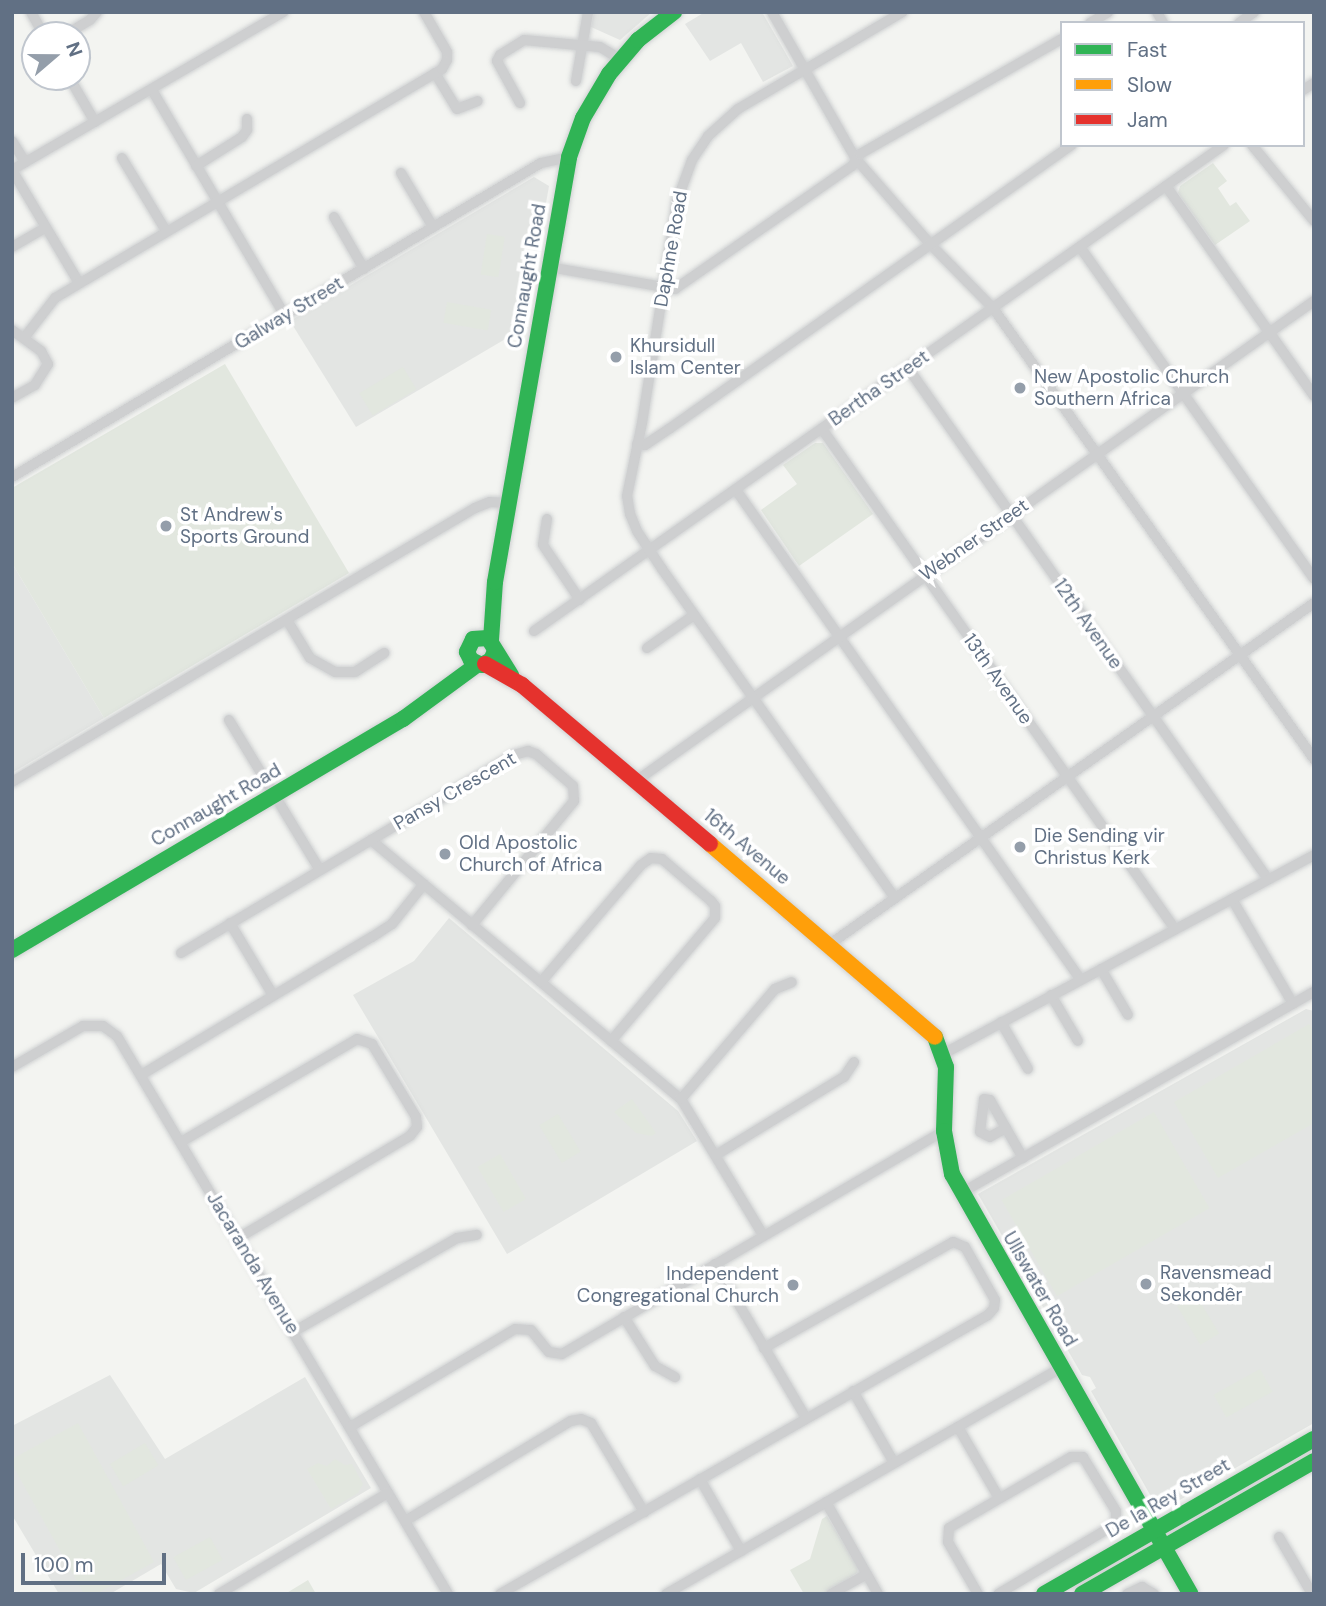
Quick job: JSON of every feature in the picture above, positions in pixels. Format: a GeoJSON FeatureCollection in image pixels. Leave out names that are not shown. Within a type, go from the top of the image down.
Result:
{"type":"FeatureCollection","features":[{"type":"Feature","properties":{"kind":"street"},"geometry":{"type":"LineString","coordinates":[[79,283],[12,170],[283,12]]}},
{"type":"Feature","properties":{"kind":"street"},"geometry":{"type":"LineString","coordinates":[[576,81],[588,12]]}},
{"type":"Feature","properties":{"kind":"street","name":"Connaught Road"},"geometry":{"type":"LineString","coordinates":[[12,950],[402,719],[438,693],[482,652],[569,157],[589,106],[620,59],[674,12]]}},
{"type":"Feature","properties":{"kind":"street"},"geometry":{"type":"LineString","coordinates":[[772,12],[856,159],[931,245],[993,308],[1314,760]]}},
{"type":"Feature","properties":{"kind":"street","name":"Daphne Road"},"geometry":{"type":"LineString","coordinates":[[895,898],[650,550],[629,514],[627,496],[677,201],[685,173],[699,147],[717,126],[738,109],[903,12]]}},
{"type":"Feature","properties":{"kind":"street"},"geometry":{"type":"LineString","coordinates":[[24,338],[51,301],[444,66],[447,56],[430,14]]}},
{"type":"Feature","properties":{"kind":"street"},"geometry":{"type":"LineString","coordinates":[[520,103],[497,65],[500,55],[528,40],[600,47],[620,59]]}},
{"type":"Feature","properties":{"kind":"street"},"geometry":{"type":"LineString","coordinates":[[549,267],[675,289],[852,166],[856,159],[1060,40]]}},
{"type":"Feature","properties":{"kind":"street"},"geometry":{"type":"LineString","coordinates":[[435,73],[457,109],[478,101]]}},
{"type":"Feature","properties":{"kind":"street"},"geometry":{"type":"LineString","coordinates":[[152,90],[285,316]]}},
{"type":"Feature","properties":{"kind":"street"},"geometry":{"type":"LineString","coordinates":[[77,91],[95,122]]}},
{"type":"Feature","properties":{"kind":"street"},"geometry":{"type":"LineString","coordinates":[[197,166],[242,137],[247,130],[247,119]]}},
{"type":"Feature","properties":{"kind":"street"},"geometry":{"type":"LineString","coordinates":[[12,141],[25,162]]}},
{"type":"Feature","properties":{"kind":"street"},"geometry":{"type":"LineString","coordinates":[[637,444],[645,445],[653,440],[1069,147]]}},
{"type":"Feature","properties":{"kind":"street","name":"Bertha Street"},"geometry":{"type":"LineString","coordinates":[[534,631],[1221,147]]}},
{"type":"Feature","properties":{"kind":"street"},"geometry":{"type":"LineString","coordinates":[[1254,147],[1314,220]]}},
{"type":"Feature","properties":{"kind":"street","name":"Galway Street"},"geometry":{"type":"LineString","coordinates":[[12,477],[541,163],[569,157]]}},
{"type":"Feature","properties":{"kind":"street"},"geometry":{"type":"LineString","coordinates":[[122,158],[166,232]]}},
{"type":"Feature","properties":{"kind":"street"},"geometry":{"type":"LineString","coordinates":[[401,173],[433,228]]}},
{"type":"Feature","properties":{"kind":"street"},"geometry":{"type":"LineString","coordinates":[[1166,186],[1314,396]]}},
{"type":"Feature","properties":{"kind":"street"},"geometry":{"type":"LineString","coordinates":[[334,217],[364,269]]}},
{"type":"Feature","properties":{"kind":"street"},"geometry":{"type":"LineString","coordinates":[[12,247],[46,227]]}},
{"type":"Feature","properties":{"kind":"street"},"geometry":{"type":"LineString","coordinates":[[1080,247],[1314,579]]}},
{"type":"Feature","properties":{"kind":"street","name":"Webner Street"},"geometry":{"type":"LineString","coordinates":[[636,781],[752,696],[1314,301]]}},
{"type":"Feature","properties":{"kind":"street"},"geometry":{"type":"LineString","coordinates":[[12,330],[41,351],[48,365],[34,385],[12,398]]}},
{"type":"Feature","properties":{"kind":"street","name":"12th Avenue"},"geometry":{"type":"LineString","coordinates":[[908,368],[1268,879]]}},
{"type":"Feature","properties":{"kind":"street","name":"13th Avenue"},"geometry":{"type":"LineString","coordinates":[[822,429],[1175,929]]}},
{"type":"Feature","properties":{"kind":"street"},"geometry":{"type":"LineString","coordinates":[[736,490],[1081,979]]}},
{"type":"Feature","properties":{"kind":"street"},"geometry":{"type":"LineString","coordinates":[[12,782],[475,508],[490,502],[509,503]]}},
{"type":"Feature","properties":{"kind":"street"},"geometry":{"type":"LineString","coordinates":[[547,519],[543,545],[580,600]]}},
{"type":"Feature","properties":{"kind":"street"},"geometry":{"type":"LineString","coordinates":[[830,944],[1314,603]]}},
{"type":"Feature","properties":{"kind":"street"},"geometry":{"type":"LineString","coordinates":[[647,648],[694,615]]}},
{"type":"Feature","properties":{"kind":"street"},"geometry":{"type":"LineString","coordinates":[[287,620],[310,658],[335,672],[355,672],[384,653]]}},
{"type":"Feature","properties":{"kind":"street","name":"16th Avenue"},"geometry":{"type":"LineString","coordinates":[[482,652],[926,1026],[943,1054]]}},
{"type":"Feature","properties":{"kind":"street"},"geometry":{"type":"LineString","coordinates":[[229,720],[320,870]]}},
{"type":"Feature","properties":{"kind":"street","name":"Pansy Crescent"},"geometry":{"type":"LineString","coordinates":[[181,953],[514,755],[528,751],[546,762],[573,786],[576,797],[572,807],[472,925]]}},
{"type":"Feature","properties":{"kind":"street"},"geometry":{"type":"LineString","coordinates":[[371,840],[681,1099],[763,1235]]}},
{"type":"Feature","properties":{"kind":"street"},"geometry":{"type":"LineString","coordinates":[[943,1054],[1314,855]]}},
{"type":"Feature","properties":{"kind":"street"},"geometry":{"type":"LineString","coordinates":[[541,982],[641,865],[651,858],[662,859],[711,901],[715,906],[715,918],[611,1041]]}},
{"type":"Feature","properties":{"kind":"street"},"geometry":{"type":"LineString","coordinates":[[141,1075],[392,924],[424,884]]}},
{"type":"Feature","properties":{"kind":"street"},"geometry":{"type":"LineString","coordinates":[[1232,898],[1293,1004]]}},
{"type":"Feature","properties":{"kind":"street"},"geometry":{"type":"LineString","coordinates":[[230,923],[273,995]]}},
{"type":"Feature","properties":{"kind":"street"},"geometry":{"type":"LineString","coordinates":[[1101,969],[1128,1014]]}},
{"type":"Feature","properties":{"kind":"street"},"geometry":{"type":"LineString","coordinates":[[681,1099],[775,989],[792,982]]}},
{"type":"Feature","properties":{"kind":"street"},"geometry":{"type":"LineString","coordinates":[[961,1193],[1314,992]]}},
{"type":"Feature","properties":{"kind":"street"},"geometry":{"type":"LineString","coordinates":[[1051,996],[1077,1041]]}},
{"type":"Feature","properties":{"kind":"street"},"geometry":{"type":"LineString","coordinates":[[1001,1022],[1028,1069]]}},
{"type":"Feature","properties":{"kind":"street","name":"Jacaranda Avenue"},"geometry":{"type":"LineString","coordinates":[[12,1067],[79,1028],[93,1025],[108,1029],[117,1036],[448,1594]]}},
{"type":"Feature","properties":{"kind":"street"},"geometry":{"type":"LineString","coordinates":[[181,1142],[361,1039],[372,1044],[416,1116],[417,1127],[410,1136],[238,1238]]}},
{"type":"Feature","properties":{"kind":"street","name":"Ullswater Road"},"geometry":{"type":"LineString","coordinates":[[943,1054],[946,1075],[944,1131],[949,1163],[961,1193],[1191,1594]]}},
{"type":"Feature","properties":{"kind":"street"},"geometry":{"type":"LineString","coordinates":[[716,1155],[844,1077],[854,1062]]}},
{"type":"Feature","properties":{"kind":"street"},"geometry":{"type":"LineString","coordinates":[[1006,1128],[1023,1158]]}},
{"type":"Feature","properties":{"kind":"street"},"geometry":{"type":"LineString","coordinates":[[350,1427],[512,1331],[528,1328],[535,1332],[546,1350],[559,1355],[944,1131]]}},
{"type":"Feature","properties":{"kind":"street"},"geometry":{"type":"LineString","coordinates":[[293,1332],[457,1238],[477,1235]]}},
{"type":"Feature","properties":{"kind":"street"},"geometry":{"type":"LineString","coordinates":[[500,1594],[988,1315],[994,1308],[994,1296],[965,1247],[957,1242],[948,1243],[764,1348]]}},
{"type":"Feature","properties":{"kind":"street"},"geometry":{"type":"LineString","coordinates":[[715,1264],[806,1418]]}},
{"type":"Feature","properties":{"kind":"street"},"geometry":{"type":"LineString","coordinates":[[624,1317],[655,1366],[675,1377]]}},
{"type":"Feature","properties":{"kind":"street"},"geometry":{"type":"LineString","coordinates":[[666,1594],[1061,1368]]}},
{"type":"Feature","properties":{"kind":"street"},"geometry":{"type":"LineString","coordinates":[[853,1391],[894,1463]]}},
{"type":"Feature","properties":{"kind":"street"},"geometry":{"type":"LineString","coordinates":[[405,1521],[571,1421],[581,1419],[591,1423],[644,1511]]}},
{"type":"Feature","properties":{"kind":"street"},"geometry":{"type":"LineString","coordinates":[[958,1427],[999,1498]]}},
{"type":"Feature","properties":{"kind":"street","name":"De la Rey Street"},"geometry":{"type":"LineString","coordinates":[[1044,1594],[1314,1439]]}},
{"type":"Feature","properties":{"kind":"street"},"geometry":{"type":"LineString","coordinates":[[978,1594],[948,1542],[947,1532],[952,1525],[1071,1457],[1080,1456],[1088,1461],[1116,1511],[1118,1521],[1112,1528],[998,1594]]}},
{"type":"Feature","properties":{"kind":"street","name":"De la Rey Street"},"geometry":{"type":"LineString","coordinates":[[1082,1594],[1314,1461]]}},
{"type":"Feature","properties":{"kind":"street"},"geometry":{"type":"LineString","coordinates":[[700,1479],[741,1551]]}},
{"type":"Feature","properties":{"kind":"street"},"geometry":{"type":"LineString","coordinates":[[219,1594],[388,1493]]}},
{"type":"Feature","properties":{"kind":"street"},"geometry":{"type":"LineString","coordinates":[[826,1502],[878,1594]]}},
{"type":"Feature","properties":{"kind":"street"},"geometry":{"type":"LineString","coordinates":[[1279,1537],[1312,1594]]}},
{"type":"Feature","properties":{"kind":"street"},"geometry":{"type":"LineString","coordinates":[[831,1594],[867,1574]]}},
{"type":"Feature","properties":{"kind":"street"},"geometry":{"type":"LineString","coordinates":[[1127,1594],[1142,1587],[1154,1594]]}},
{"type":"Feature","properties":{"kind":"shaded area"},"geometry":{"type":"Polygon","coordinates":[[[594,12],[652,12],[620,40],[591,27],[594,12]]]}},
{"type":"Feature","properties":{"kind":"shaded area"},"geometry":{"type":"Polygon","coordinates":[[[705,12],[762,12],[793,66],[763,82],[741,43],[710,61],[685,24],[705,12]]]}},
{"type":"Feature","properties":{"kind":"shaded area"},"geometry":{"type":"Polygon","coordinates":[[[1213,163],[1227,181],[1218,188],[1230,206],[1236,202],[1250,221],[1215,245],[1178,193],[1180,186],[1213,163]]]}},
{"type":"Feature","properties":{"kind":"shaded area"},"geometry":{"type":"Polygon","coordinates":[[[534,177],[549,186],[524,328],[356,427],[290,321],[534,177]]]}},
{"type":"Feature","properties":{"kind":"shaded area"},"geometry":{"type":"Polygon","coordinates":[[[487,234],[505,237],[498,277],[481,274],[487,234]]]}},
{"type":"Feature","properties":{"kind":"shaded area"},"geometry":{"type":"Polygon","coordinates":[[[447,302],[491,310],[488,330],[443,323],[447,302]]]}},
{"type":"Feature","properties":{"kind":"shaded area","name":"St Andrew's Sports Ground"},"geometry":{"type":"Polygon","coordinates":[[[225,364],[349,573],[104,718],[12,563],[12,488],[225,364]]]}},
{"type":"Feature","properties":{"kind":"shaded area"},"geometry":{"type":"Polygon","coordinates":[[[403,367],[416,389],[373,416],[359,393],[403,367]]]}},
{"type":"Feature","properties":{"kind":"shaded area"},"geometry":{"type":"Polygon","coordinates":[[[815,443],[823,443],[873,514],[799,566],[761,510],[797,484],[783,465],[815,443]]]}},
{"type":"Feature","properties":{"kind":"shaded area"},"geometry":{"type":"Polygon","coordinates":[[[12,563],[104,718],[12,773],[12,563]]]}},
{"type":"Feature","properties":{"kind":"shaded area"},"geometry":{"type":"Polygon","coordinates":[[[449,918],[678,1111],[697,1141],[507,1254],[353,995],[414,961],[449,918]]]}},
{"type":"Feature","properties":{"kind":"shaded area","name":"Ravensmead Sekondêr"},"geometry":{"type":"Polygon","coordinates":[[[1306,1009],[1314,1011],[1314,1423],[1164,1509],[1157,1507],[1091,1391],[1096,1388],[1090,1377],[1082,1375],[978,1194],[1306,1009]]]}},
{"type":"Feature","properties":{"kind":"shaded area"},"geometry":{"type":"Polygon","coordinates":[[[1309,1024],[1314,1032],[1314,1123],[1218,1178],[1174,1102],[1309,1024]]]}},
{"type":"Feature","properties":{"kind":"shaded area"},"geometry":{"type":"Polygon","coordinates":[[[632,1099],[656,1133],[652,1136],[636,1133],[614,1112],[632,1099]]]}},
{"type":"Feature","properties":{"kind":"shaded area"},"geometry":{"type":"Polygon","coordinates":[[[1154,1112],[1210,1208],[1057,1296],[1002,1200],[1154,1112]]]}},
{"type":"Feature","properties":{"kind":"shaded area"},"geometry":{"type":"Polygon","coordinates":[[[558,1114],[581,1152],[562,1163],[539,1125],[558,1114]]]}},
{"type":"Feature","properties":{"kind":"shaded area"},"geometry":{"type":"Polygon","coordinates":[[[500,1154],[526,1199],[503,1212],[477,1167],[500,1154]]]}},
{"type":"Feature","properties":{"kind":"shaded area"},"geometry":{"type":"Polygon","coordinates":[[[1196,1295],[1219,1334],[1200,1345],[1177,1306],[1196,1295]]]}},
{"type":"Feature","properties":{"kind":"shaded area"},"geometry":{"type":"Polygon","coordinates":[[[1260,1369],[1273,1392],[1226,1417],[1214,1395],[1260,1369]]]}},
{"type":"Feature","properties":{"kind":"shaded area"},"geometry":{"type":"Polygon","coordinates":[[[110,1375],[165,1459],[305,1377],[371,1488],[194,1593],[176,1589],[161,1564],[110,1594],[59,1594],[12,1515],[12,1426],[110,1375]]]}},
{"type":"Feature","properties":{"kind":"shaded area"},"geometry":{"type":"Polygon","coordinates":[[[78,1423],[154,1562],[96,1594],[84,1594],[12,1464],[12,1459],[78,1423]]]}},
{"type":"Feature","properties":{"kind":"shaded area"},"geometry":{"type":"Polygon","coordinates":[[[145,1443],[158,1465],[123,1486],[110,1464],[145,1443]]]}},
{"type":"Feature","properties":{"kind":"shaded area"},"geometry":{"type":"Polygon","coordinates":[[[335,1459],[345,1465],[352,1464],[363,1484],[358,1493],[331,1509],[307,1469],[318,1463],[327,1466],[335,1459]]]}},
{"type":"Feature","properties":{"kind":"shaded area"},"geometry":{"type":"Polygon","coordinates":[[[827,1516],[858,1568],[857,1573],[824,1594],[804,1594],[790,1570],[810,1559],[822,1519],[827,1516]]]}},
{"type":"Feature","properties":{"kind":"shaded area"},"geometry":{"type":"Polygon","coordinates":[[[210,1537],[223,1560],[186,1580],[173,1557],[210,1537]]]}},
{"type":"Feature","properties":{"kind":"shaded area"},"geometry":{"type":"Polygon","coordinates":[[[308,1580],[316,1594],[285,1594],[308,1580]]]}},
{"type":"Feature","properties":{"kind":"traffic: fast"},"geometry":{"type":"LineString","coordinates":[[491,640],[495,582],[569,157],[583,118],[609,74],[638,40],[674,12]]}},
{"type":"Feature","properties":{"kind":"traffic: fast"},"geometry":{"type":"LineString","coordinates":[[495,651],[491,660],[482,665],[471,660],[467,652],[473,639],[488,638],[511,675]]}},
{"type":"Feature","properties":{"kind":"traffic: fast"},"geometry":{"type":"LineString","coordinates":[[12,950],[403,719],[478,664]]}},
{"type":"Feature","properties":{"kind":"traffic: fast"},"geometry":{"type":"LineString","coordinates":[[935,1037],[946,1067],[944,1131],[952,1174],[1191,1594]]}},
{"type":"Feature","properties":{"kind":"traffic: fast"},"geometry":{"type":"LineString","coordinates":[[1044,1594],[1314,1439]]}},
{"type":"Feature","properties":{"kind":"traffic: fast"},"geometry":{"type":"LineString","coordinates":[[1082,1594],[1314,1461]]}},
{"type":"Feature","properties":{"kind":"traffic: slow"},"geometry":{"type":"LineString","coordinates":[[710,844],[935,1037]]}},
{"type":"Feature","properties":{"kind":"traffic: jam"},"geometry":{"type":"LineString","coordinates":[[485,664],[522,685],[710,844]]}},
{"type":"Feature","properties":{"kind":"place","name":"Khursidull Islam Center"},"geometry":{"type":"Point","coordinates":[616,357]}},
{"type":"Feature","properties":{"kind":"place","name":"New Apostolic Church Southern Africa"},"geometry":{"type":"Point","coordinates":[1020,388]}},
{"type":"Feature","properties":{"kind":"place","name":"St Andrew's Sports Ground"},"geometry":{"type":"Point","coordinates":[166,526]}},
{"type":"Feature","properties":{"kind":"place","name":"Die Sending vir Christus Kerk"},"geometry":{"type":"Point","coordinates":[1020,847]}},
{"type":"Feature","properties":{"kind":"place","name":"Old Apostolic Church of Africa"},"geometry":{"type":"Point","coordinates":[445,854]}},
{"type":"Feature","properties":{"kind":"place","name":"Ravensmead Sekondêr"},"geometry":{"type":"Point","coordinates":[1146,1284]}},
{"type":"Feature","properties":{"kind":"place","name":"Independent Congregational Church"},"geometry":{"type":"Point","coordinates":[793,1285]}}]}
